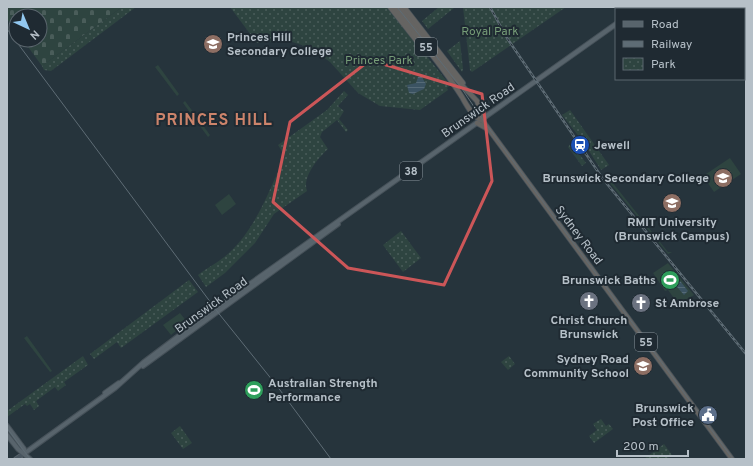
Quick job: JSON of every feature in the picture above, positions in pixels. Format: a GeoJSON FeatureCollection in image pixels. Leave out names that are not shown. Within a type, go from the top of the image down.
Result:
{"type":"FeatureCollection","features":[{"type":"Feature","properties":{"kind":"highway","name":"55"},"geometry":{"type":"LineString","coordinates":[[390,7],[417,33],[438,59],[463,84],[478,102],[482,114],[479,121]]}},
{"type":"Feature","properties":{"kind":"highway","name":"55"},"geometry":{"type":"LineString","coordinates":[[394,7],[398,14]]}},
{"type":"Feature","properties":{"kind":"highway","name":"55"},"geometry":{"type":"LineString","coordinates":[[399,7],[417,33],[438,59],[479,121]]}},
{"type":"Feature","properties":{"kind":"highway","name":"55"},"geometry":{"type":"LineString","coordinates":[[404,7],[417,33]]}},
{"type":"Feature","properties":{"kind":"highway","name":"Sydney Road"},"geometry":{"type":"LineString","coordinates":[[479,121],[488,129],[732,459]]}},
{"type":"Feature","properties":{"kind":"main road","name":"Brunswick Road"},"geometry":{"type":"LineString","coordinates":[[24,453],[267,274],[615,25]]}},
{"type":"Feature","properties":{"kind":"main road"},"geometry":{"type":"LineString","coordinates":[[7,426],[24,448],[24,453]]}},
{"type":"Feature","properties":{"kind":"main road"},"geometry":{"type":"LineString","coordinates":[[7,435],[18,449],[30,459]]}},
{"type":"Feature","properties":{"kind":"main road","name":"38"},"geometry":{"type":"LineString","coordinates":[[16,459],[24,453]]}},
{"type":"Feature","properties":{"kind":"highlighted area"},"geometry":{"type":"Polygon","coordinates":[[[370,60],[482,94],[492,181],[444,285],[348,268],[273,202],[290,122],[370,60]]]}},
{"type":"Feature","properties":{"kind":"green space"},"geometry":{"type":"Polygon","coordinates":[[[7,7],[122,7],[42,66],[29,48],[48,48],[48,8],[8,8],[8,20],[7,7]]]}},
{"type":"Feature","properties":{"kind":"green space"},"geometry":{"type":"Polygon","coordinates":[[[122,7],[136,7],[51,71],[44,70],[42,66],[122,7]]]}},
{"type":"Feature","properties":{"kind":"green space","name":"Princes Park"},"geometry":{"type":"Polygon","coordinates":[[[230,7],[387,7],[450,85],[447,88],[448,90],[420,110],[380,106],[358,93],[330,62],[311,48],[286,40],[257,43],[230,7]]]}},
{"type":"Feature","properties":{"kind":"green space"},"geometry":{"type":"Polygon","coordinates":[[[439,7],[454,8],[428,29],[422,21],[439,7]]]}},
{"type":"Feature","properties":{"kind":"green space","name":"Royal Park"},"geometry":{"type":"Polygon","coordinates":[[[463,7],[566,7],[472,72],[470,70],[463,7]]]}},
{"type":"Feature","properties":{"kind":"green space"},"geometry":{"type":"Polygon","coordinates":[[[460,41],[463,69],[462,72],[447,51],[460,41]]]}},
{"type":"Feature","properties":{"kind":"green space"},"geometry":{"type":"Polygon","coordinates":[[[158,65],[179,94],[177,96],[155,67],[158,65]]]}},
{"type":"Feature","properties":{"kind":"green space"},"geometry":{"type":"Polygon","coordinates":[[[344,91],[348,95],[338,106],[344,111],[339,119],[348,130],[346,132],[337,120],[322,132],[320,137],[328,149],[320,157],[309,174],[306,186],[307,191],[274,214],[255,243],[225,273],[206,287],[198,275],[219,261],[240,242],[262,207],[285,156],[278,145],[327,110],[344,91]]]}},
{"type":"Feature","properties":{"kind":"green space"},"geometry":{"type":"Polygon","coordinates":[[[185,101],[210,135],[208,137],[183,103],[185,101]]]}},
{"type":"Feature","properties":{"kind":"green space"},"geometry":{"type":"Polygon","coordinates":[[[570,110],[609,165],[601,170],[584,143],[562,115],[570,110]]]}},
{"type":"Feature","properties":{"kind":"green space"},"geometry":{"type":"Polygon","coordinates":[[[571,143],[586,163],[582,166],[568,147],[571,143]]]}},
{"type":"Feature","properties":{"kind":"green space"},"geometry":{"type":"Polygon","coordinates":[[[730,158],[741,174],[714,192],[703,176],[730,158]]]}},
{"type":"Feature","properties":{"kind":"green space"},"geometry":{"type":"Polygon","coordinates":[[[604,176],[608,177],[668,252],[672,252],[668,254],[604,176]]]}},
{"type":"Feature","properties":{"kind":"green space"},"geometry":{"type":"Polygon","coordinates":[[[229,194],[236,204],[222,215],[215,205],[229,194]]]}},
{"type":"Feature","properties":{"kind":"green space"},"geometry":{"type":"Polygon","coordinates":[[[401,231],[421,258],[403,272],[383,245],[401,231]]]}},
{"type":"Feature","properties":{"kind":"green space","name":"Brunswick Baths"},"geometry":{"type":"Polygon","coordinates":[[[668,263],[694,295],[679,305],[668,290],[665,291],[653,273],[668,263]]]}},
{"type":"Feature","properties":{"kind":"green space"},"geometry":{"type":"Polygon","coordinates":[[[189,280],[198,292],[121,348],[117,342],[94,359],[90,354],[189,280]]]}},
{"type":"Feature","properties":{"kind":"green space"},"geometry":{"type":"Polygon","coordinates":[[[180,313],[187,322],[171,335],[163,325],[180,313]]]}},
{"type":"Feature","properties":{"kind":"green space"},"geometry":{"type":"Polygon","coordinates":[[[27,336],[52,371],[50,372],[24,338],[27,336]]]}},
{"type":"Feature","properties":{"kind":"green space"},"geometry":{"type":"Polygon","coordinates":[[[83,356],[88,365],[64,382],[66,385],[58,391],[55,387],[36,401],[39,406],[34,410],[30,404],[27,406],[25,404],[7,417],[7,411],[83,356]]]}},
{"type":"Feature","properties":{"kind":"green space"},"geometry":{"type":"Polygon","coordinates":[[[509,356],[515,364],[508,370],[501,362],[509,356]]]}},
{"type":"Feature","properties":{"kind":"green space"},"geometry":{"type":"Polygon","coordinates":[[[601,419],[606,426],[609,424],[613,429],[594,443],[589,436],[597,430],[593,424],[601,419]]]}},
{"type":"Feature","properties":{"kind":"green space"},"geometry":{"type":"Polygon","coordinates":[[[180,426],[192,443],[183,449],[171,433],[180,426]]]}},
{"type":"Feature","properties":{"kind":"green space"},"geometry":{"type":"Polygon","coordinates":[[[664,444],[672,455],[666,459],[644,459],[664,444]]]}},
{"type":"Feature","properties":{"kind":"water"},"geometry":{"type":"Polygon","coordinates":[[[421,76],[426,84],[424,89],[413,94],[409,93],[407,85],[416,83],[418,77],[421,76]]]}},
{"type":"Feature","properties":{"kind":"water"},"geometry":{"type":"Polygon","coordinates":[[[677,277],[688,291],[684,295],[672,281],[677,277]]]}},
{"type":"Feature","properties":{"kind":"tram line"},"geometry":{"type":"LineString","coordinates":[[397,7],[460,86],[485,123],[733,459]]}},
{"type":"Feature","properties":{"kind":"tram line"},"geometry":{"type":"LineString","coordinates":[[7,29],[220,315],[277,386],[331,459]]}},
{"type":"Feature","properties":{"kind":"tram line"},"geometry":{"type":"LineString","coordinates":[[7,428],[30,459]]}},
{"type":"Feature","properties":{"kind":"railway"},"geometry":{"type":"LineString","coordinates":[[490,7],[507,38],[603,179],[746,354]]}},
{"type":"Feature","properties":{"kind":"place","name":"Princes Hill Secondary College"},"geometry":{"type":"Point","coordinates":[213,44]}},
{"type":"Feature","properties":{"kind":"place","name":"Jewell"},"geometry":{"type":"Point","coordinates":[580,145]}},
{"type":"Feature","properties":{"kind":"place","name":"Brunswick Secondary College"},"geometry":{"type":"Point","coordinates":[723,178]}},
{"type":"Feature","properties":{"kind":"place","name":"RMIT University (Brunswick Campus)"},"geometry":{"type":"Point","coordinates":[672,203]}},
{"type":"Feature","properties":{"kind":"place","name":"Brunswick Baths"},"geometry":{"type":"Point","coordinates":[670,280]}},
{"type":"Feature","properties":{"kind":"place","name":"Christ Church Brunswick"},"geometry":{"type":"Point","coordinates":[589,301]}},
{"type":"Feature","properties":{"kind":"place","name":"St Ambrose"},"geometry":{"type":"Point","coordinates":[641,303]}},
{"type":"Feature","properties":{"kind":"place","name":"Sydney Road Community School"},"geometry":{"type":"Point","coordinates":[643,366]}},
{"type":"Feature","properties":{"kind":"place","name":"Australian Strength Performance"},"geometry":{"type":"Point","coordinates":[254,390]}},
{"type":"Feature","properties":{"kind":"place","name":"Brunswick Post Office"},"geometry":{"type":"Point","coordinates":[708,415]}},
{"type":"Feature","properties":{"kind":"district","name":"PRINCES HILL"},"geometry":{"type":"Point","coordinates":[214,119]}}]}
